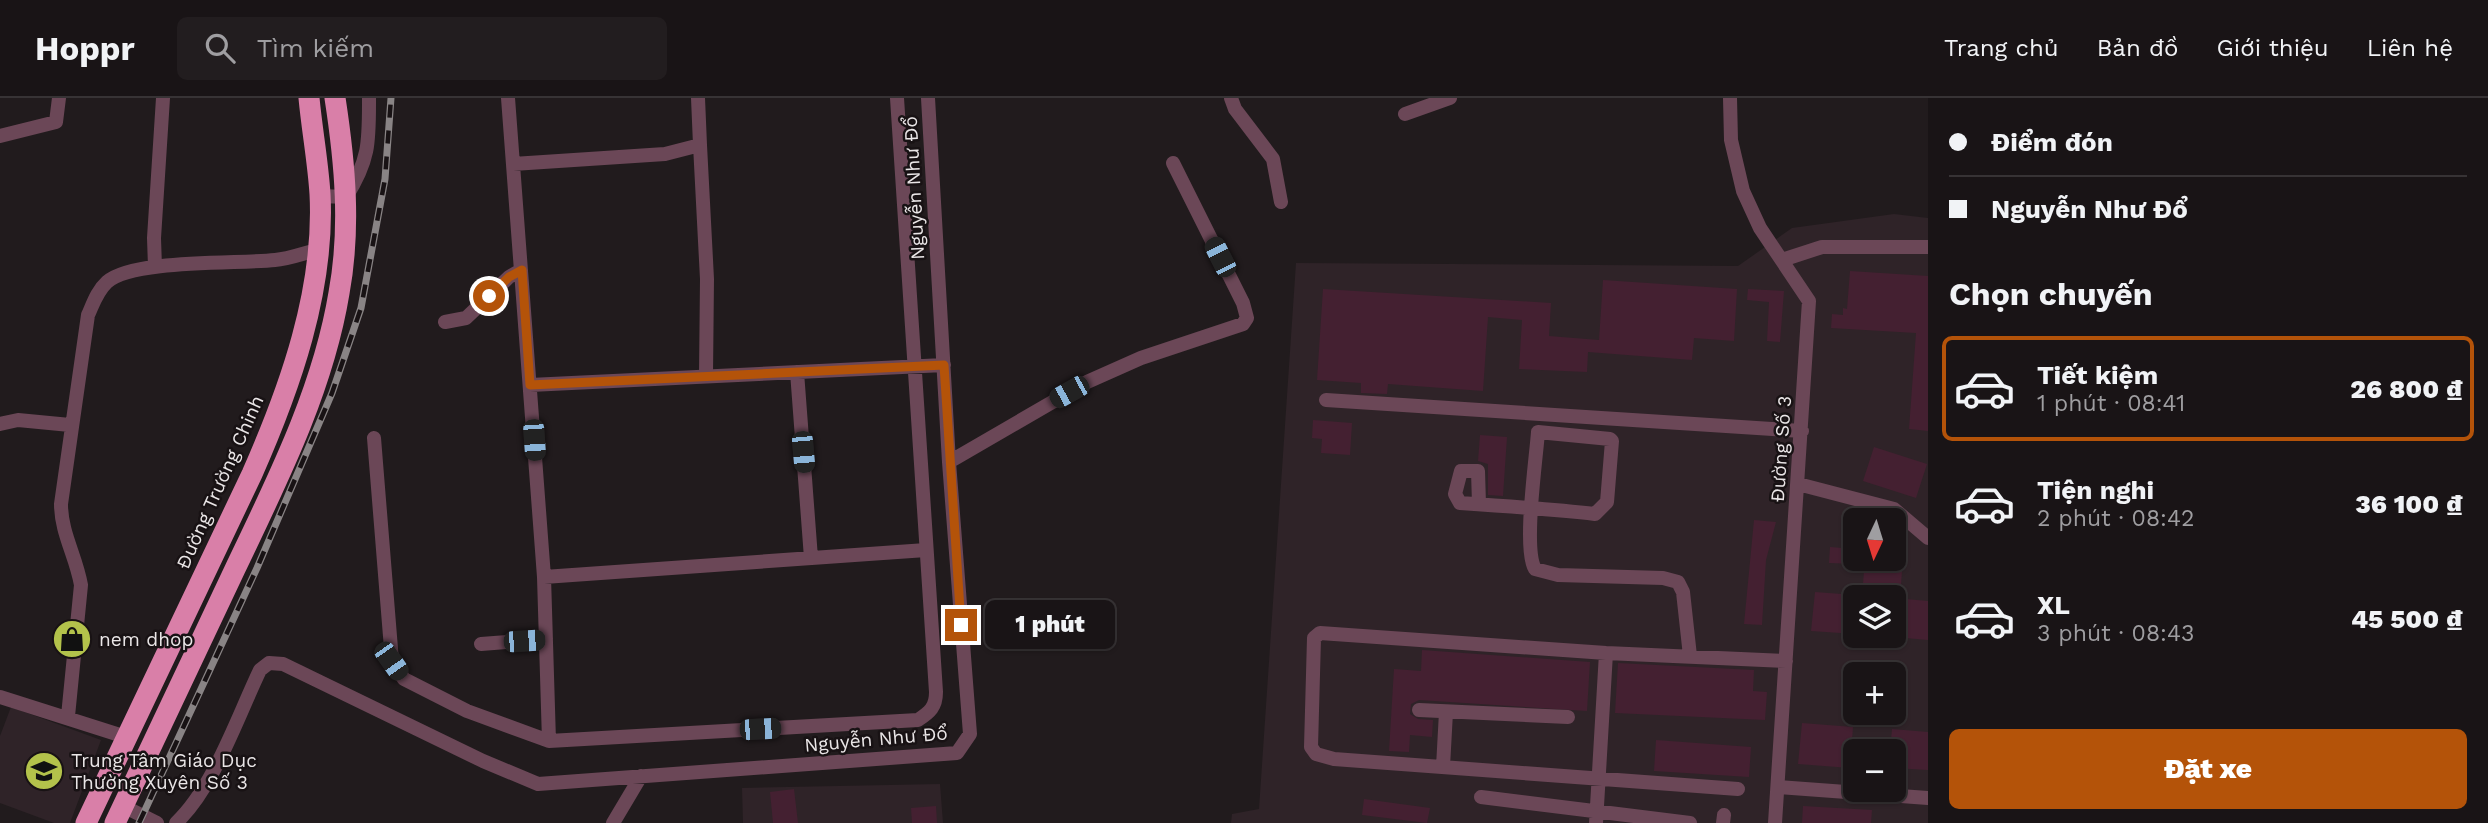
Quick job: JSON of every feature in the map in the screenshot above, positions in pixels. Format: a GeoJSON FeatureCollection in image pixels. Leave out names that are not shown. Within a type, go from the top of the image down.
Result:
{"type":"FeatureCollection","features":[{"type":"Feature","properties":{"kind":"highway","name":"Đường Trường Chinh"},"geometry":{"type":"LineString","coordinates":[[86,823],[272,428],[305,324],[317,250],[320,196],[309,98]]}},
{"type":"Feature","properties":{"kind":"highway"},"geometry":{"type":"LineString","coordinates":[[119,814],[277,480],[311,396],[339,293],[346,197],[335,98]]}},
{"type":"Feature","properties":{"kind":"street"},"geometry":{"type":"LineString","coordinates":[[0,136],[56,122],[59,98]]}},
{"type":"Feature","properties":{"kind":"street"},"geometry":{"type":"LineString","coordinates":[[155,267],[154,238],[163,98]]}},
{"type":"Feature","properties":{"kind":"street"},"geometry":{"type":"LineString","coordinates":[[320,196],[346,197],[369,153],[369,98]]}},
{"type":"Feature","properties":{"kind":"street"},"geometry":{"type":"LineString","coordinates":[[508,98],[544,576],[549,741]]}},
{"type":"Feature","properties":{"kind":"street"},"geometry":{"type":"LineString","coordinates":[[698,98],[707,279],[706,375]]}},
{"type":"Feature","properties":{"kind":"street"},"geometry":{"type":"LineString","coordinates":[[374,438],[391,661],[404,679],[467,711],[549,741],[918,720],[930,712],[936,702],[897,98]]}},
{"type":"Feature","properties":{"kind":"street","name":"Nguyễn Như Đổ"},"geometry":{"type":"LineString","coordinates":[[176,823],[188,812],[205,783],[260,670],[269,663],[283,664],[460,750],[538,784],[957,753],[970,734],[949,462],[928,98]]}},
{"type":"Feature","properties":{"kind":"street"},"geometry":{"type":"LineString","coordinates":[[1231,98],[1235,109],[1273,159],[1281,202]]}},
{"type":"Feature","properties":{"kind":"street"},"geometry":{"type":"LineString","coordinates":[[1405,114],[1450,98]]}},
{"type":"Feature","properties":{"kind":"street","name":"Đường Số 3"},"geometry":{"type":"LineString","coordinates":[[1730,98],[1731,140],[1743,191],[1760,228],[1810,300],[1775,823]]}},
{"type":"Feature","properties":{"kind":"street"},"geometry":{"type":"LineString","coordinates":[[513,164],[665,154],[700,145]]}},
{"type":"Feature","properties":{"kind":"street"},"geometry":{"type":"LineString","coordinates":[[949,462],[1087,382],[1141,358],[1244,324],[1247,318],[1243,303],[1172,163]]}},
{"type":"Feature","properties":{"kind":"street"},"geometry":{"type":"LineString","coordinates":[[1782,260],[1822,247],[1928,247]]}},
{"type":"Feature","properties":{"kind":"street"},"geometry":{"type":"LineString","coordinates":[[68,716],[81,585],[77,565],[61,525],[61,504],[70,425],[88,315],[97,295],[107,281],[155,267],[279,260],[317,250]]}},
{"type":"Feature","properties":{"kind":"street"},"geometry":{"type":"LineString","coordinates":[[445,323],[466,318],[509,277],[522,270]]}},
{"type":"Feature","properties":{"kind":"street"},"geometry":{"type":"LineString","coordinates":[[530,385],[944,365]]}},
{"type":"Feature","properties":{"kind":"street"},"geometry":{"type":"LineString","coordinates":[[797,372],[811,558]]}},
{"type":"Feature","properties":{"kind":"street"},"geometry":{"type":"LineString","coordinates":[[1326,400],[1802,431]]}},
{"type":"Feature","properties":{"kind":"street"},"geometry":{"type":"LineString","coordinates":[[0,424],[19,420],[70,425]]}},
{"type":"Feature","properties":{"kind":"street"},"geometry":{"type":"LineString","coordinates":[[1479,504],[1533,508],[1595,514],[1607,502],[1612,441],[1604,436],[1538,432],[1533,508],[1530,553],[1535,569],[1558,575],[1663,578],[1678,582],[1683,592],[1690,656]]}},
{"type":"Feature","properties":{"kind":"street"},"geometry":{"type":"LineString","coordinates":[[1798,484],[1894,509],[1928,538]]}},
{"type":"Feature","properties":{"kind":"street"},"geometry":{"type":"LineString","coordinates":[[544,576],[926,550]]}},
{"type":"Feature","properties":{"kind":"street"},"geometry":{"type":"LineString","coordinates":[[1738,789],[1334,759],[1316,754],[1311,747],[1314,638],[1320,633],[1606,653],[1786,661]]}},
{"type":"Feature","properties":{"kind":"street"},"geometry":{"type":"LineString","coordinates":[[481,644],[546,639]]}},
{"type":"Feature","properties":{"kind":"street"},"geometry":{"type":"LineString","coordinates":[[1597,818],[1606,653]]}},
{"type":"Feature","properties":{"kind":"street"},"geometry":{"type":"LineString","coordinates":[[0,697],[68,716],[127,737]]}},
{"type":"Feature","properties":{"kind":"street"},"geometry":{"type":"LineString","coordinates":[[1419,710],[1568,717]]}},
{"type":"Feature","properties":{"kind":"street"},"geometry":{"type":"LineString","coordinates":[[1443,767],[1446,712]]}},
{"type":"Feature","properties":{"kind":"street"},"geometry":{"type":"LineString","coordinates":[[613,823],[641,776]]}},
{"type":"Feature","properties":{"kind":"street"},"geometry":{"type":"LineString","coordinates":[[1778,787],[1928,798]]}},
{"type":"Feature","properties":{"kind":"street"},"geometry":{"type":"LineString","coordinates":[[1481,797],[1597,818],[1690,823]]}},
{"type":"Feature","properties":{"kind":"street"},"geometry":{"type":"LineString","coordinates":[[119,814],[157,823]]}},
{"type":"Feature","properties":{"kind":"shaded area"},"geometry":{"type":"Polygon","coordinates":[[[1894,214],[1928,218],[1928,823],[1231,823],[1232,814],[1259,809],[1296,263],[1738,266],[1792,228],[1894,214]]]}},
{"type":"Feature","properties":{"kind":"shaded area","name":"Trung Tâm Giáo Dục Thường Xuyên Số 3"},"geometry":{"type":"Polygon","coordinates":[[[11,707],[101,740],[70,823],[54,823],[0,803],[0,736],[11,707]]]}},
{"type":"Feature","properties":{"kind":"shaded area"},"geometry":{"type":"Polygon","coordinates":[[[940,784],[943,823],[743,823],[742,788],[940,784]]]}},
{"type":"Feature","properties":{"kind":"building"},"geometry":{"type":"Polygon","coordinates":[[[1850,271],[1928,276],[1928,431],[1909,429],[1916,333],[1831,328],[1832,314],[1843,315],[1843,308],[1847,309],[1850,271]]]}},
{"type":"Feature","properties":{"kind":"building"},"geometry":{"type":"Polygon","coordinates":[[[1603,280],[1737,289],[1734,341],[1694,338],[1692,360],[1588,352],[1587,372],[1519,369],[1522,320],[1488,317],[1483,391],[1388,384],[1387,394],[1361,393],[1361,383],[1317,380],[1323,289],[1551,303],[1549,336],[1599,340],[1603,280]]]}},
{"type":"Feature","properties":{"kind":"building"},"geometry":{"type":"Polygon","coordinates":[[[1748,289],[1784,291],[1780,342],[1767,341],[1769,302],[1747,300],[1748,289]]]}},
{"type":"Feature","properties":{"kind":"building"},"geometry":{"type":"Polygon","coordinates":[[[1313,420],[1352,423],[1350,455],[1321,453],[1322,439],[1312,438],[1313,420]]]}},
{"type":"Feature","properties":{"kind":"building"},"geometry":{"type":"Polygon","coordinates":[[[1480,435],[1507,437],[1503,496],[1488,495],[1488,464],[1478,461],[1480,435]]]}},
{"type":"Feature","properties":{"kind":"building"},"geometry":{"type":"Polygon","coordinates":[[[1874,447],[1927,464],[1916,498],[1863,481],[1874,447]]]}},
{"type":"Feature","properties":{"kind":"building"},"geometry":{"type":"Polygon","coordinates":[[[1754,520],[1776,522],[1766,560],[1762,625],[1744,624],[1754,520]]]}},
{"type":"Feature","properties":{"kind":"building"},"geometry":{"type":"Polygon","coordinates":[[[1830,547],[1843,548],[1843,564],[1829,563],[1830,547]]]}},
{"type":"Feature","properties":{"kind":"building"},"geometry":{"type":"Polygon","coordinates":[[[1864,571],[1902,571],[1901,585],[1863,585],[1864,571]]]}},
{"type":"Feature","properties":{"kind":"building"},"geometry":{"type":"Polygon","coordinates":[[[1815,592],[1843,594],[1843,633],[1811,631],[1815,592]]]}},
{"type":"Feature","properties":{"kind":"building"},"geometry":{"type":"Polygon","coordinates":[[[1906,599],[1928,601],[1928,640],[1906,638],[1906,599]]]}},
{"type":"Feature","properties":{"kind":"building"},"geometry":{"type":"Polygon","coordinates":[[[1422,650],[1590,662],[1587,711],[1419,700],[1411,704],[1410,714],[1418,719],[1433,720],[1432,737],[1410,735],[1409,752],[1389,751],[1394,669],[1421,671],[1422,650]]]}},
{"type":"Feature","properties":{"kind":"building"},"geometry":{"type":"Polygon","coordinates":[[[1618,663],[1754,670],[1753,691],[1767,692],[1765,720],[1615,713],[1618,663]]]}},
{"type":"Feature","properties":{"kind":"building"},"geometry":{"type":"Polygon","coordinates":[[[1802,723],[1853,727],[1852,739],[1843,739],[1843,767],[1798,764],[1802,723]]]}},
{"type":"Feature","properties":{"kind":"building"},"geometry":{"type":"Polygon","coordinates":[[[1892,729],[1928,732],[1928,770],[1906,769],[1906,739],[1891,739],[1892,729]]]}},
{"type":"Feature","properties":{"kind":"building"},"geometry":{"type":"Polygon","coordinates":[[[1656,740],[1751,747],[1749,777],[1654,771],[1656,740]]]}},
{"type":"Feature","properties":{"kind":"building"},"geometry":{"type":"Polygon","coordinates":[[[794,789],[798,823],[773,823],[770,792],[794,789]]]}},
{"type":"Feature","properties":{"kind":"building"},"geometry":{"type":"Polygon","coordinates":[[[1364,799],[1430,808],[1427,823],[1362,815],[1364,799]]]}},
{"type":"Feature","properties":{"kind":"building"},"geometry":{"type":"Polygon","coordinates":[[[936,806],[937,823],[912,823],[911,808],[936,806]]]}},
{"type":"Feature","properties":{"kind":"building"},"geometry":{"type":"Polygon","coordinates":[[[1803,806],[1872,810],[1871,823],[1802,823],[1803,806]]]}},
{"type":"Feature","properties":{"kind":"railway"},"geometry":{"type":"LineString","coordinates":[[139,823],[257,568],[332,393],[361,308],[385,179],[391,98]]}},
{"type":"Feature","properties":{"kind":"place","name":"nem dhop"},"geometry":{"type":"Point","coordinates":[72,639]}},
{"type":"Feature","properties":{"kind":"place","name":"Trung Tâm Giáo Dục Thường Xuyên Số 3"},"geometry":{"type":"Point","coordinates":[44,771]}},
{"type":"Feature","properties":{"kind":"route"},"geometry":{"type":"LineString","coordinates":[[489,296],[509,277],[522,270],[530,385],[696,374],[944,365],[961,625]]}}]}
